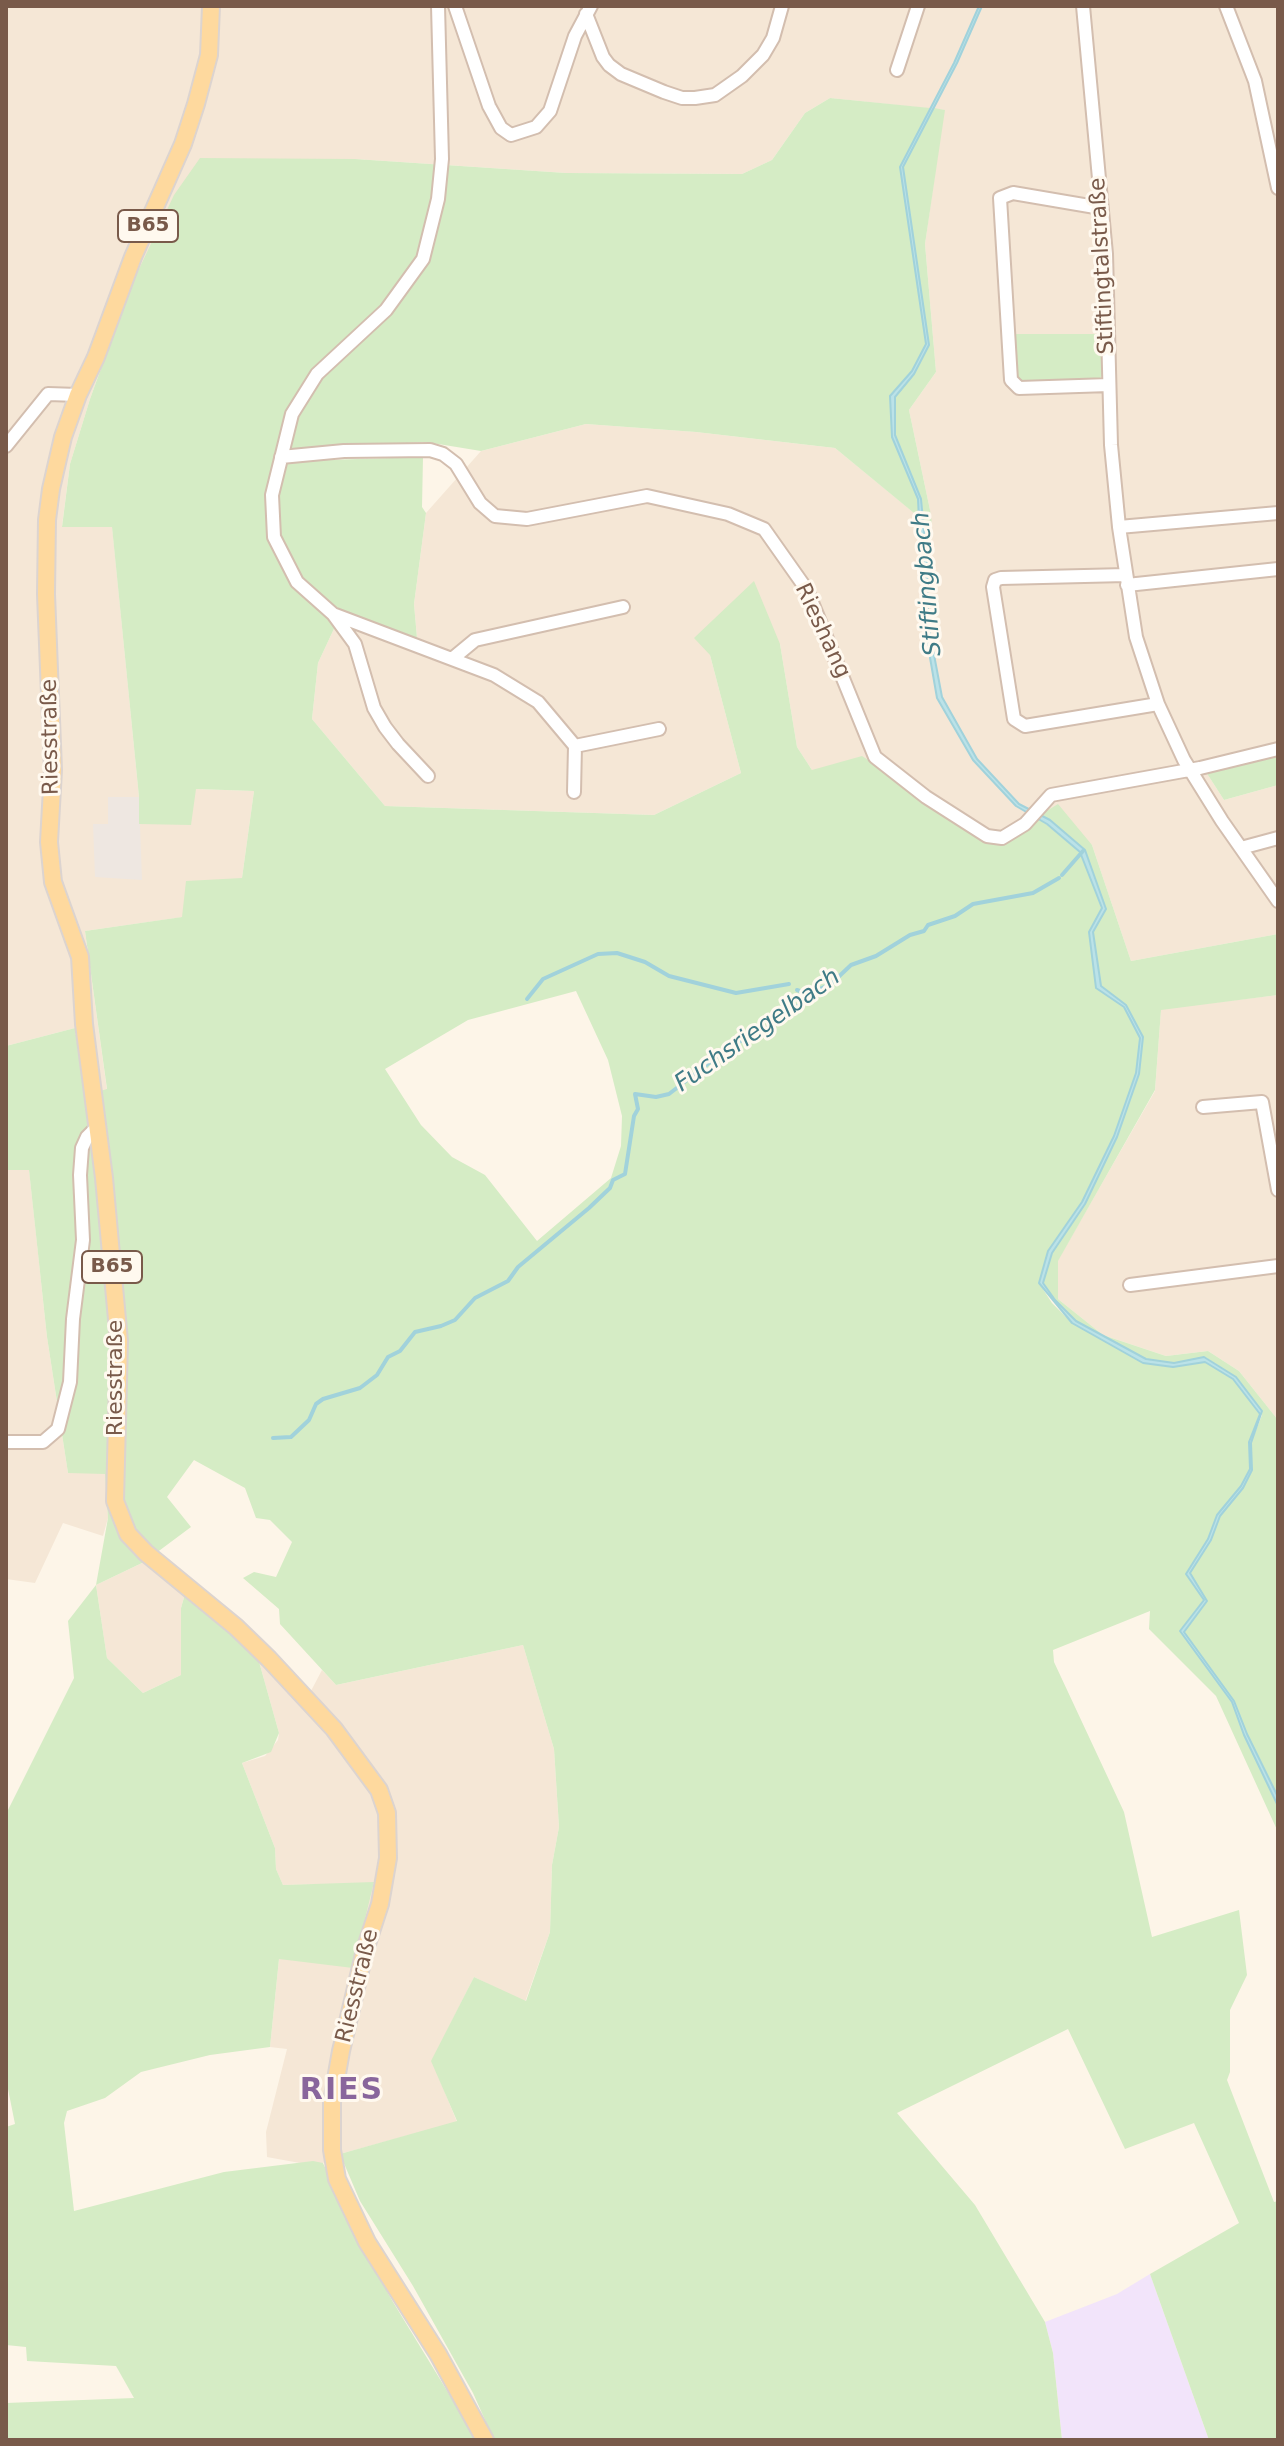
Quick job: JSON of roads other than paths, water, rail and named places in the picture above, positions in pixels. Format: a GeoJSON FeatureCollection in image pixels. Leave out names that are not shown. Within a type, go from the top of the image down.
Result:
{"type":"FeatureCollection","features":[{"type":"Feature","properties":{"kind":"main road","name":"Riesstraße"},"geometry":{"type":"LineString","coordinates":[[211,6],[209,55],[183,144],[133,257],[96,357],[78,395],[63,437],[47,520],[46,594],[53,770],[49,842],[53,882],[80,957],[84,1024],[105,1193],[119,1341],[115,1501],[128,1534],[269,1659],[334,1729],[379,1790],[387,1813],[388,1858],[380,1904],[365,1950],[341,2051],[332,2102],[332,2150],[337,2179],[367,2242],[438,2354],[485,2440]]}},
{"type":"Feature","properties":{"kind":"street"},"geometry":{"type":"LineString","coordinates":[[428,776],[398,744],[374,708],[355,644],[333,614],[297,582],[274,537],[272,495],[292,414],[317,374],[386,310],[423,259],[438,199],[442,159],[438,6]]}},
{"type":"Feature","properties":{"kind":"street"},"geometry":{"type":"LineString","coordinates":[[455,6],[489,106],[501,128],[511,135],[536,127],[550,111],[575,36],[588,10]]}},
{"type":"Feature","properties":{"kind":"street"},"geometry":{"type":"LineString","coordinates":[[588,10],[603,57],[609,65],[621,74],[664,92],[682,98],[695,98],[715,95],[742,76],[763,55],[773,38],[782,6]]}},
{"type":"Feature","properties":{"kind":"street"},"geometry":{"type":"LineString","coordinates":[[897,70],[918,6]]}},
{"type":"Feature","properties":{"kind":"street","name":"Stiftingtalstraße"},"geometry":{"type":"LineString","coordinates":[[1083,6],[1109,313],[1109,385],[1119,527],[1136,637],[1158,704],[1190,769],[1278,901]]}},
{"type":"Feature","properties":{"kind":"street"},"geometry":{"type":"LineString","coordinates":[[1226,6],[1255,81],[1278,188]]}},
{"type":"Feature","properties":{"kind":"street"},"geometry":{"type":"LineString","coordinates":[[1101,208],[1013,193],[1000,198],[1011,380],[1019,388],[1109,385]]}},
{"type":"Feature","properties":{"kind":"street"},"geometry":{"type":"LineString","coordinates":[[6,446],[48,394],[78,395]]}},
{"type":"Feature","properties":{"kind":"street","name":"Rieshang"},"geometry":{"type":"LineString","coordinates":[[281,457],[344,451],[430,450],[443,454],[456,464],[480,503],[495,516],[527,519],[647,496],[728,514],[764,529],[807,590],[875,757],[926,797],[987,836],[1002,838],[1025,824],[1051,795],[1278,749]]}},
{"type":"Feature","properties":{"kind":"street"},"geometry":{"type":"LineString","coordinates":[[1119,527],[1278,513]]}},
{"type":"Feature","properties":{"kind":"street"},"geometry":{"type":"LineString","coordinates":[[1158,704],[1025,726],[1014,719],[993,587],[995,580],[1126,580],[1278,569]]}},
{"type":"Feature","properties":{"kind":"street"},"geometry":{"type":"LineString","coordinates":[[452,659],[475,640],[623,607]]}},
{"type":"Feature","properties":{"kind":"street"},"geometry":{"type":"LineString","coordinates":[[333,614],[494,675],[538,702],[575,746],[574,792]]}},
{"type":"Feature","properties":{"kind":"street"},"geometry":{"type":"LineString","coordinates":[[575,746],[659,729]]}},
{"type":"Feature","properties":{"kind":"street"},"geometry":{"type":"LineString","coordinates":[[1241,848],[1278,838]]}},
{"type":"Feature","properties":{"kind":"street"},"geometry":{"type":"LineString","coordinates":[[1203,1107],[1262,1102],[1278,1190]]}},
{"type":"Feature","properties":{"kind":"street"},"geometry":{"type":"LineString","coordinates":[[6,1442],[43,1442],[55,1435],[58,1429],[70,1382],[73,1319],[83,1240],[82,1148],[96,1128]]}},
{"type":"Feature","properties":{"kind":"street"},"geometry":{"type":"LineString","coordinates":[[1130,1285],[1278,1266]]}},
{"type":"Feature","properties":{"kind":"water"},"geometry":{"type":"Polygon","coordinates":[[[979,6],[982,6],[957,63],[903,167],[929,345],[914,374],[895,397],[895,435],[921,499],[927,562],[928,623],[942,697],[977,759],[1019,804],[1050,820],[1085,850],[1106,909],[1093,932],[1101,986],[1126,1005],[1143,1037],[1139,1074],[1117,1137],[1085,1204],[1052,1253],[1043,1283],[1076,1321],[1146,1359],[1174,1363],[1204,1357],[1236,1377],[1262,1411],[1251,1443],[1252,1470],[1243,1488],[1220,1516],[1211,1540],[1190,1573],[1207,1601],[1184,1632],[1234,1701],[1278,1797],[1278,1806],[1232,1702],[1180,1631],[1204,1600],[1186,1574],[1208,1539],[1217,1515],[1241,1486],[1250,1469],[1249,1442],[1260,1414],[1233,1379],[1205,1362],[1173,1367],[1143,1363],[1072,1323],[1039,1283],[1048,1251],[1082,1202],[1114,1136],[1136,1073],[1140,1038],[1124,1007],[1096,988],[1089,932],[1102,908],[1080,852],[1047,824],[1016,806],[973,760],[937,698],[924,623],[918,499],[892,437],[890,396],[912,371],[926,344],[900,167],[954,63],[979,6]]]}},
{"type":"Feature","properties":{"kind":"waterway","name":"Fuchsriegelbach"},"geometry":{"type":"LineString","coordinates":[[1062,875],[1083,851]]}},
{"type":"Feature","properties":{"kind":"waterway","name":"Fuchsriegelbach"},"geometry":{"type":"LineString","coordinates":[[273,1438],[291,1437],[309,1420],[316,1404],[323,1399],[360,1388],[377,1375],[388,1357],[400,1351],[415,1332],[455,1320],[475,1298],[508,1281],[518,1267],[610,1188],[613,1180],[625,1174],[634,1116],[638,1109],[635,1094],[656,1097],[669,1094],[731,1046],[767,1028],[804,1001],[808,994],[831,984],[851,965],[876,956],[910,935],[924,931],[928,925],[955,916],[973,904],[1033,893],[1059,878]]}},
{"type":"Feature","properties":{"kind":"waterway"},"geometry":{"type":"LineString","coordinates":[[527,999],[543,979],[598,954],[617,953],[645,962],[669,976],[736,993],[789,984]]}},
{"type":"Feature","properties":{"kind":"waterway"},"geometry":{"type":"LineString","coordinates":[[797,990],[808,994]]}},
{"type":"Feature","properties":{"kind":"district","name":"RIES"},"geometry":{"type":"Point","coordinates":[342,2091]}},
{"type":"Feature","properties":{"kind":"water label","name":"Stiftingbach"},"geometry":{"type":"Point","coordinates":[928,584]}}]}
